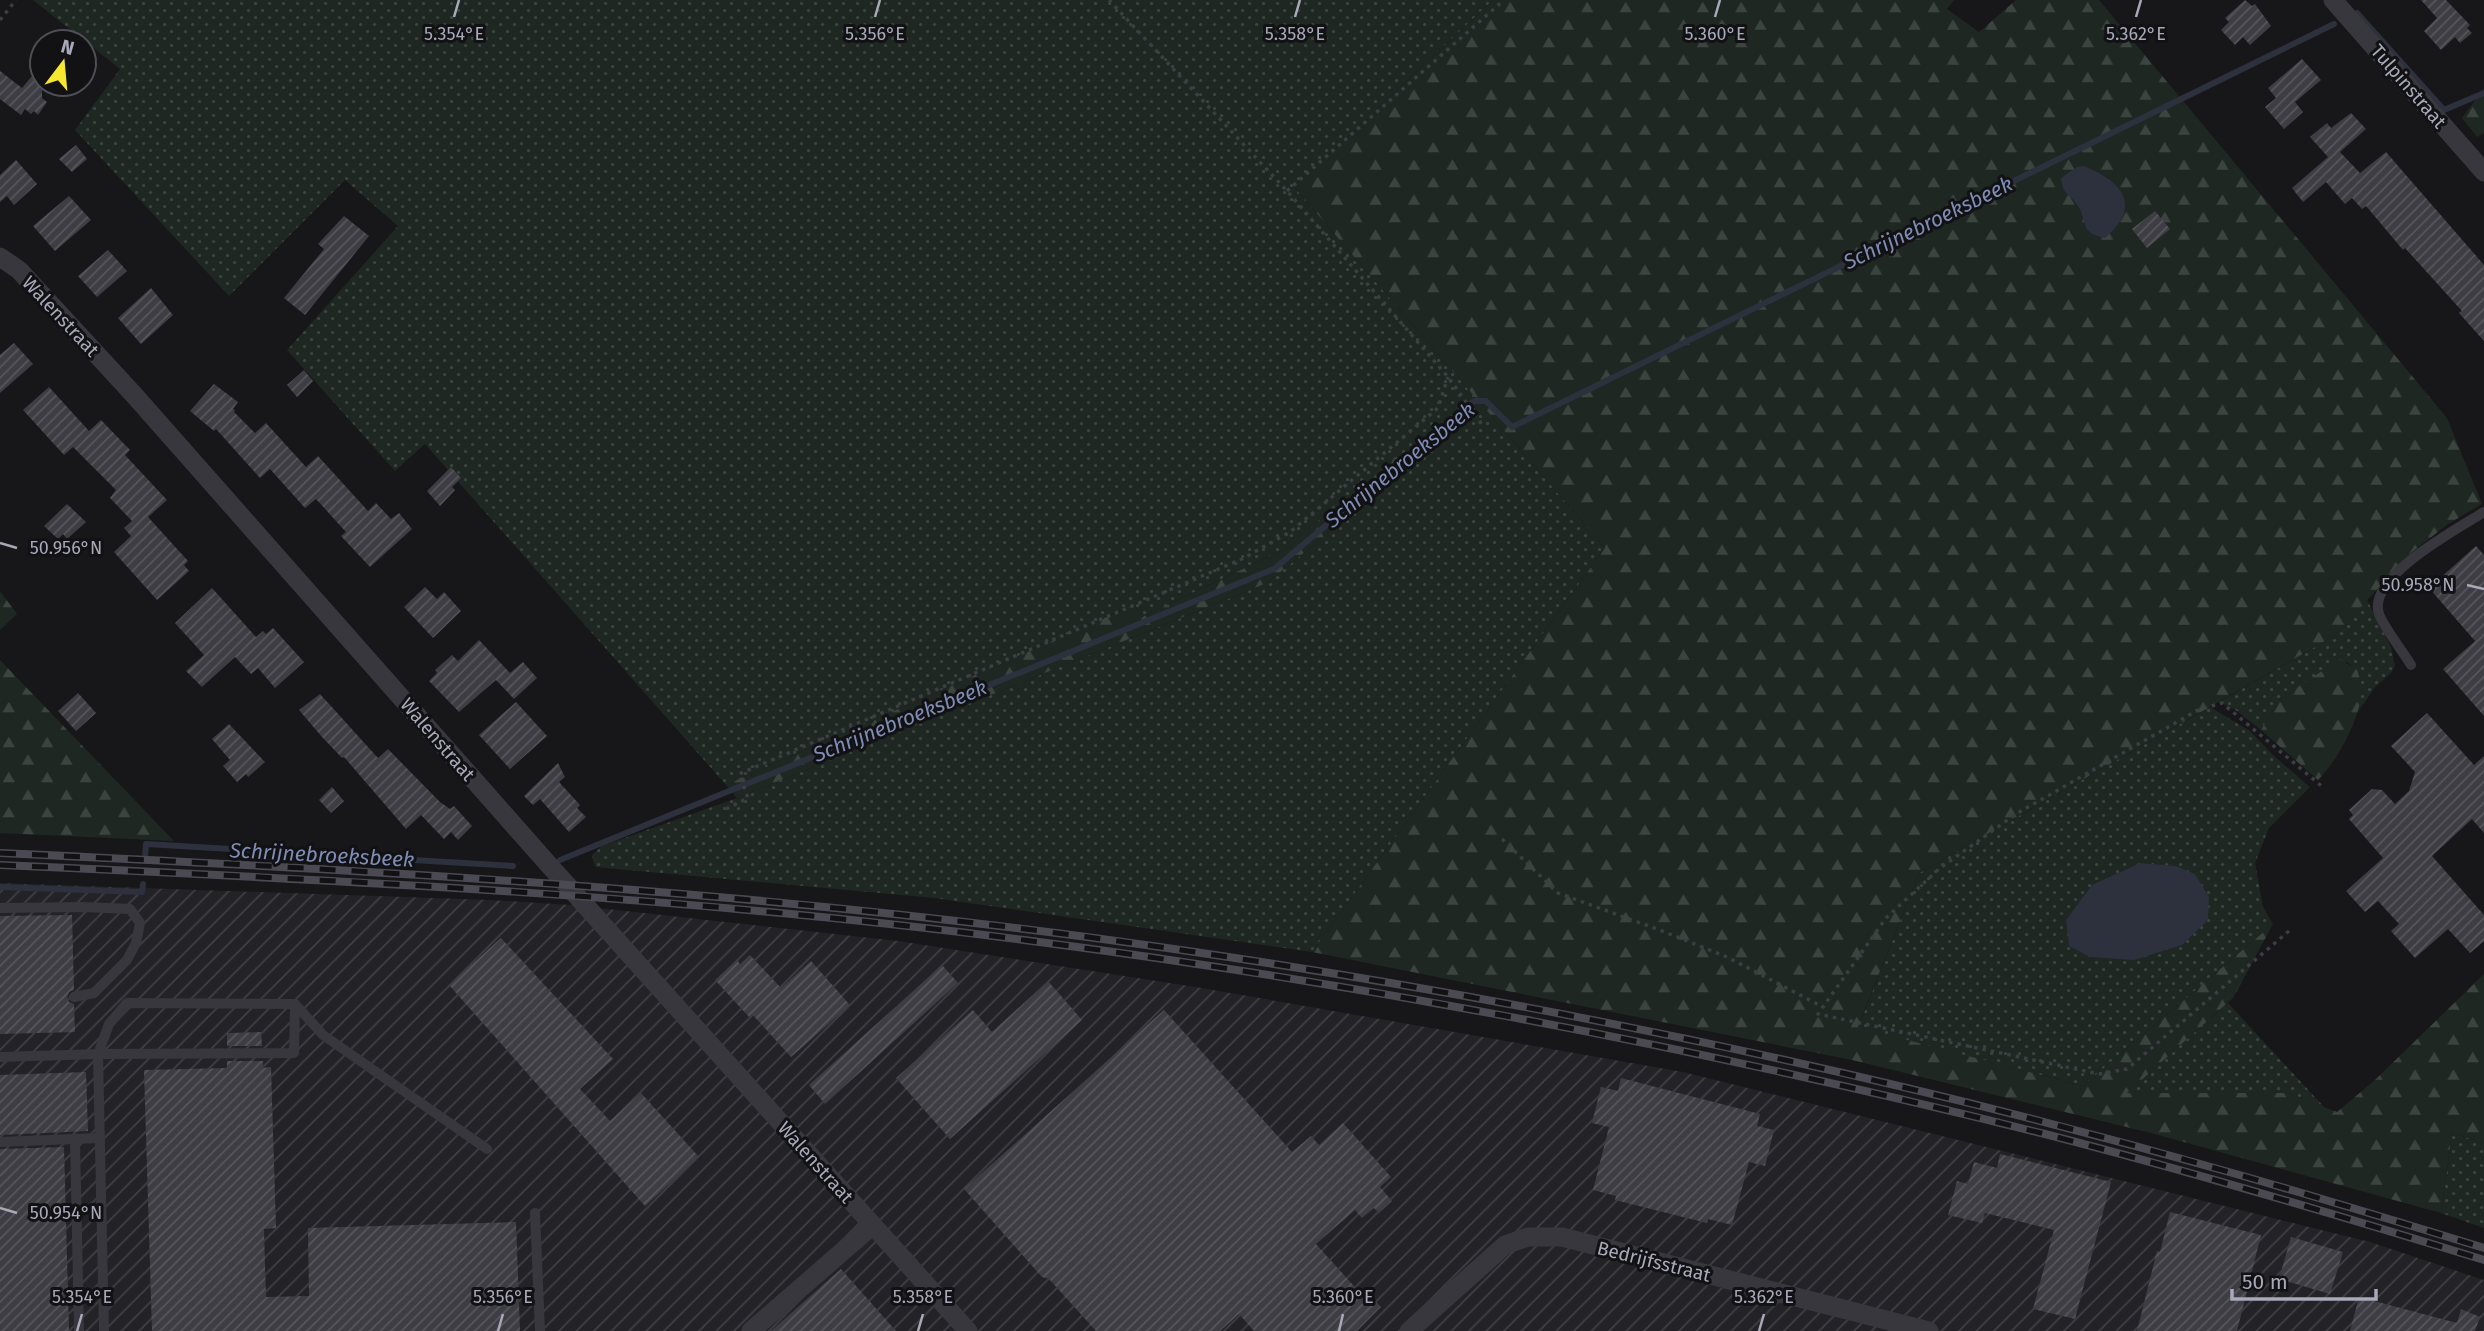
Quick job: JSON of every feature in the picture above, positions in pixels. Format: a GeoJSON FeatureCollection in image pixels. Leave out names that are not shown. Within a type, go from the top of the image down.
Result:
{"type":"FeatureCollection","features":[{"type":"Feature","properties":{"kind":"street","name":"Tulpinstraat"},"geometry":{"type":"LineString","coordinates":[[2333,0],[2484,173]]}},
{"type":"Feature","properties":{"kind":"street","name":"Walenstraat"},"geometry":{"type":"LineString","coordinates":[[0,257],[19,270],[135,396],[549,865],[968,1331]]}},
{"type":"Feature","properties":{"kind":"street"},"geometry":{"type":"LineString","coordinates":[[751,1331],[873,1225]]}},
{"type":"Feature","properties":{"kind":"street","name":"Bedrijfsstraat"},"geometry":{"type":"LineString","coordinates":[[1409,1331],[1505,1245],[1528,1237],[1562,1237],[1929,1331]]}},
{"type":"Feature","properties":{"kind":"lane"},"geometry":{"type":"LineString","coordinates":[[2412,664],[2378,612],[2380,596],[2397,572],[2430,545],[2484,512]]}},
{"type":"Feature","properties":{"kind":"lane"},"geometry":{"type":"LineString","coordinates":[[0,908],[130,909],[140,923],[136,943],[127,960],[94,993],[74,997]]}},
{"type":"Feature","properties":{"kind":"lane"},"geometry":{"type":"LineString","coordinates":[[104,1331],[98,1054],[109,1024],[127,1003],[295,1004],[323,1035],[487,1149]]}},
{"type":"Feature","properties":{"kind":"lane"},"geometry":{"type":"LineString","coordinates":[[0,1058],[98,1054],[294,1053],[295,1004]]}},
{"type":"Feature","properties":{"kind":"lane"},"geometry":{"type":"LineString","coordinates":[[0,1142],[99,1138]]}},
{"type":"Feature","properties":{"kind":"lane"},"geometry":{"type":"LineString","coordinates":[[75,1139],[79,1331]]}},
{"type":"Feature","properties":{"kind":"lane"},"geometry":{"type":"LineString","coordinates":[[535,1213],[540,1331]]}},
{"type":"Feature","properties":{"kind":"path"},"geometry":{"type":"LineString","coordinates":[[0,20],[16,0]]}},
{"type":"Feature","properties":{"kind":"path"},"geometry":{"type":"LineString","coordinates":[[1109,0],[1287,191],[1448,377],[1483,426]]}},
{"type":"Feature","properties":{"kind":"path"},"geometry":{"type":"LineString","coordinates":[[1287,191],[1504,0]]}},
{"type":"Feature","properties":{"kind":"path"},"geometry":{"type":"LineString","coordinates":[[726,809],[748,798],[739,774],[1242,559],[1290,532],[1438,408],[1448,377]]}},
{"type":"Feature","properties":{"kind":"path"},"geometry":{"type":"LineString","coordinates":[[2289,931],[2127,1069],[2099,1074],[1818,1014],[1886,918],[1940,867],[2016,814],[2199,710],[2222,703],[2324,788]]}},
{"type":"Feature","properties":{"kind":"path"},"geometry":{"type":"LineString","coordinates":[[1502,839],[1558,893],[1727,957],[1823,1007]]}},
{"type":"Feature","properties":{"kind":"shaded area"},"geometry":{"type":"Polygon","coordinates":[[[0,883],[571,905],[898,941],[1202,988],[1683,1072],[2370,1242],[2484,1280],[2484,1331],[0,1331],[0,883]]]}},
{"type":"Feature","properties":{"kind":"green space"},"geometry":{"type":"Polygon","coordinates":[[[33,0],[1493,0],[1294,187],[1605,548],[1312,952],[934,898],[595,867],[592,855],[602,846],[737,798],[1267,583],[1403,472],[1289,547],[1142,617],[1134,605],[726,785],[425,444],[395,471],[287,350],[398,226],[345,180],[229,296],[75,130],[120,69],[98,52],[98,28],[68,28],[33,0]]]}},
{"type":"Feature","properties":{"kind":"green space"},"geometry":{"type":"Polygon","coordinates":[[[1493,0],[1954,0],[1947,9],[1979,32],[2016,0],[2099,0],[2447,418],[2482,504],[2448,524],[2411,553],[2334,636],[1919,873],[1858,1027],[2083,1086],[2273,924],[2233,998],[2127,1093],[2287,1093],[2337,1112],[2376,1079],[2484,974],[2484,1143],[2452,1133],[2441,1213],[2151,1133],[1852,1060],[1312,952],[1605,548],[1294,187],[1493,0]]]}},
{"type":"Feature","properties":{"kind":"green space"},"geometry":{"type":"Polygon","coordinates":[[[2484,88],[2484,133],[2477,137],[2462,118],[2484,88]]]}},
{"type":"Feature","properties":{"kind":"green space"},"geometry":{"type":"Polygon","coordinates":[[[1394,456],[1403,472],[1267,583],[737,798],[726,785],[1134,605],[1142,617],[1289,547],[1394,456]]]}},
{"type":"Feature","properties":{"kind":"green space"},"geometry":{"type":"Polygon","coordinates":[[[0,591],[17,614],[0,630],[0,591]]]}},
{"type":"Feature","properties":{"kind":"green space"},"geometry":{"type":"Polygon","coordinates":[[[2367,600],[2391,647],[2395,666],[2376,686],[2357,713],[2360,680],[2347,662],[2280,699],[2261,730],[2237,711],[2219,702],[2334,636],[2367,600]]]}},
{"type":"Feature","properties":{"kind":"green space"},"geometry":{"type":"Polygon","coordinates":[[[2340,659],[2357,670],[2361,687],[2359,708],[2345,742],[2318,780],[2261,730],[2280,699],[2340,659]]]}},
{"type":"Feature","properties":{"kind":"green space"},"geometry":{"type":"Polygon","coordinates":[[[0,660],[174,841],[0,833],[0,660]]]}},
{"type":"Feature","properties":{"kind":"green space"},"geometry":{"type":"Polygon","coordinates":[[[2210,707],[2250,731],[2310,787],[2269,828],[2255,863],[2263,907],[2273,924],[2083,1086],[1858,1028],[1919,873],[2210,707]]]}},
{"type":"Feature","properties":{"kind":"green space"},"geometry":{"type":"Polygon","coordinates":[[[2228,1003],[2325,1108],[2287,1093],[2126,1093],[2228,1003]]]}},
{"type":"Feature","properties":{"kind":"green space"},"geometry":{"type":"Polygon","coordinates":[[[2452,1133],[2484,1143],[2484,1228],[2441,1213],[2452,1133]]]}},
{"type":"Feature","properties":{"kind":"water"},"geometry":{"type":"Polygon","coordinates":[[[2084,166],[2108,179],[2123,195],[2123,215],[2105,238],[2088,230],[2078,206],[2065,192],[2062,184],[2061,178],[2077,167],[2084,166]]]}},
{"type":"Feature","properties":{"kind":"water"},"geometry":{"type":"Polygon","coordinates":[[[2140,863],[2176,866],[2195,874],[2209,897],[2208,920],[2182,945],[2134,960],[2090,957],[2069,946],[2066,920],[2092,885],[2140,863]]]}},
{"type":"Feature","properties":{"kind":"building"},"geometry":{"type":"Polygon","coordinates":[[[2245,0],[2252,6],[2255,4],[2271,26],[2250,45],[2243,37],[2235,45],[2221,30],[2229,22],[2225,18],[2245,0]]]}},
{"type":"Feature","properties":{"kind":"building"},"geometry":{"type":"Polygon","coordinates":[[[2421,0],[2446,0],[2470,25],[2467,28],[2472,33],[2460,43],[2455,37],[2441,50],[2424,31],[2437,18],[2421,0]]]}},
{"type":"Feature","properties":{"kind":"building"},"geometry":{"type":"Polygon","coordinates":[[[2302,59],[2321,80],[2295,102],[2303,112],[2284,129],[2265,107],[2276,98],[2268,88],[2302,59]]]}},
{"type":"Feature","properties":{"kind":"building"},"geometry":{"type":"Polygon","coordinates":[[[0,71],[22,88],[28,81],[28,98],[42,98],[47,102],[38,115],[25,109],[21,115],[0,99],[0,71]]]}},
{"type":"Feature","properties":{"kind":"building"},"geometry":{"type":"Polygon","coordinates":[[[2351,113],[2366,129],[2340,152],[2360,173],[2386,152],[2484,265],[2484,341],[2459,313],[2462,311],[2405,248],[2403,250],[2366,206],[2362,209],[2352,198],[2345,204],[2326,182],[2303,202],[2292,188],[2328,157],[2310,137],[2327,123],[2331,128],[2351,113]]]}},
{"type":"Feature","properties":{"kind":"building"},"geometry":{"type":"Polygon","coordinates":[[[76,145],[87,159],[72,172],[59,159],[76,145]]]}},
{"type":"Feature","properties":{"kind":"building"},"geometry":{"type":"Polygon","coordinates":[[[16,160],[37,184],[14,205],[7,196],[0,202],[0,175],[16,160]]]}},
{"type":"Feature","properties":{"kind":"building"},"geometry":{"type":"Polygon","coordinates":[[[69,196],[91,220],[55,251],[33,226],[69,196]]]}},
{"type":"Feature","properties":{"kind":"building"},"geometry":{"type":"Polygon","coordinates":[[[2155,211],[2170,229],[2147,248],[2132,229],[2155,211]]]}},
{"type":"Feature","properties":{"kind":"building"},"geometry":{"type":"Polygon","coordinates":[[[344,216],[369,236],[305,315],[284,298],[324,249],[318,244],[344,216]]]}},
{"type":"Feature","properties":{"kind":"building"},"geometry":{"type":"Polygon","coordinates":[[[108,250],[127,271],[97,297],[78,276],[108,250]]]}},
{"type":"Feature","properties":{"kind":"building"},"geometry":{"type":"Polygon","coordinates":[[[151,288],[173,315],[141,344],[118,318],[151,288]]]}},
{"type":"Feature","properties":{"kind":"building"},"geometry":{"type":"Polygon","coordinates":[[[14,343],[33,364],[0,393],[0,355],[14,343]]]}},
{"type":"Feature","properties":{"kind":"building"},"geometry":{"type":"Polygon","coordinates":[[[304,370],[313,381],[297,397],[287,385],[304,370]]]}},
{"type":"Feature","properties":{"kind":"building"},"geometry":{"type":"Polygon","coordinates":[[[214,384],[238,402],[234,412],[255,433],[266,423],[306,467],[318,456],[368,511],[376,503],[391,519],[399,513],[412,529],[370,567],[341,536],[346,532],[316,499],[305,508],[270,469],[260,478],[216,429],[214,431],[190,411],[214,384]]]}},
{"type":"Feature","properties":{"kind":"building"},"geometry":{"type":"Polygon","coordinates":[[[49,387],[89,431],[101,420],[130,450],[125,455],[167,500],[148,517],[188,561],[184,565],[189,571],[157,600],[114,552],[131,536],[124,528],[132,521],[110,498],[116,490],[73,447],[64,455],[23,410],[49,387]]]}},
{"type":"Feature","properties":{"kind":"building"},"geometry":{"type":"Polygon","coordinates":[[[451,467],[461,478],[452,487],[455,490],[440,506],[427,491],[451,467]]]}},
{"type":"Feature","properties":{"kind":"building"},"geometry":{"type":"Polygon","coordinates":[[[67,504],[86,522],[67,539],[63,534],[58,539],[44,526],[67,504]]]}},
{"type":"Feature","properties":{"kind":"building"},"geometry":{"type":"Polygon","coordinates":[[[2476,546],[2484,555],[2484,716],[2443,669],[2475,641],[2429,588],[2476,546]]]}},
{"type":"Feature","properties":{"kind":"building"},"geometry":{"type":"Polygon","coordinates":[[[425,587],[437,599],[444,592],[461,611],[433,638],[404,607],[425,587]]]}},
{"type":"Feature","properties":{"kind":"building"},"geometry":{"type":"Polygon","coordinates":[[[212,588],[256,637],[273,628],[304,662],[275,688],[258,668],[251,674],[235,657],[202,687],[186,671],[204,655],[175,623],[212,588]]]}},
{"type":"Feature","properties":{"kind":"building"},"geometry":{"type":"Polygon","coordinates":[[[479,640],[510,673],[523,662],[537,678],[514,699],[496,680],[459,712],[429,681],[437,673],[435,670],[452,655],[458,661],[479,640]]]}},
{"type":"Feature","properties":{"kind":"building"},"geometry":{"type":"Polygon","coordinates":[[[78,693],[96,713],[76,731],[58,711],[78,693]]]}},
{"type":"Feature","properties":{"kind":"building"},"geometry":{"type":"Polygon","coordinates":[[[320,694],[378,758],[388,749],[440,802],[450,809],[454,806],[472,826],[458,840],[451,832],[444,839],[421,815],[406,829],[299,710],[320,694]]]}},
{"type":"Feature","properties":{"kind":"building"},"geometry":{"type":"Polygon","coordinates":[[[516,702],[547,736],[510,769],[479,735],[516,702]]]}},
{"type":"Feature","properties":{"kind":"building"},"geometry":{"type":"Polygon","coordinates":[[[2427,713],[2474,765],[2484,756],[2484,833],[2472,819],[2432,856],[2484,915],[2484,941],[2470,953],[2448,929],[2415,958],[2391,931],[2399,924],[2378,901],[2365,912],[2346,891],[2383,858],[2349,819],[2353,815],[2349,810],[2372,789],[2382,790],[2395,804],[2409,791],[2415,772],[2391,746],[2427,713]]]}},
{"type":"Feature","properties":{"kind":"building"},"geometry":{"type":"Polygon","coordinates":[[[229,724],[265,762],[248,777],[246,774],[237,782],[223,766],[230,760],[212,739],[229,724]]]}},
{"type":"Feature","properties":{"kind":"building"},"geometry":{"type":"Polygon","coordinates":[[[558,763],[565,777],[559,782],[580,805],[577,808],[586,817],[569,832],[540,799],[533,805],[524,796],[558,763]]]}},
{"type":"Feature","properties":{"kind":"building"},"geometry":{"type":"Polygon","coordinates":[[[332,787],[344,801],[331,813],[319,800],[332,787]]]}},
{"type":"Feature","properties":{"kind":"building"},"geometry":{"type":"Polygon","coordinates":[[[72,915],[74,990],[69,992],[67,998],[74,1004],[75,1032],[0,1034],[0,916],[72,915]]]}},
{"type":"Feature","properties":{"kind":"building"},"geometry":{"type":"Polygon","coordinates":[[[501,938],[613,1059],[580,1089],[610,1121],[641,1093],[699,1157],[645,1206],[449,985],[501,938]]]}},
{"type":"Feature","properties":{"kind":"building"},"geometry":{"type":"Polygon","coordinates":[[[750,955],[781,988],[811,961],[850,1005],[791,1057],[752,1014],[749,1017],[715,980],[737,960],[740,964],[750,955]]]}},
{"type":"Feature","properties":{"kind":"building"},"geometry":{"type":"Polygon","coordinates":[[[942,965],[958,983],[825,1104],[809,1085],[942,965]]]}},
{"type":"Feature","properties":{"kind":"building"},"geometry":{"type":"Polygon","coordinates":[[[1048,981],[1082,1020],[950,1139],[896,1078],[973,1010],[992,1032],[1048,981]]]}},
{"type":"Feature","properties":{"kind":"building"},"geometry":{"type":"Polygon","coordinates":[[[1164,1010],[1292,1152],[1311,1136],[1319,1145],[1343,1123],[1391,1177],[1380,1187],[1392,1201],[1379,1213],[1374,1208],[1362,1218],[1355,1210],[1316,1244],[1362,1295],[1366,1291],[1381,1307],[1357,1331],[1254,1331],[1239,1314],[1220,1331],[1096,1331],[1049,1279],[1042,1277],[964,1189],[1164,1010]]]}},
{"type":"Feature","properties":{"kind":"building"},"geometry":{"type":"Polygon","coordinates":[[[261,1032],[262,1046],[227,1046],[227,1033],[261,1032]]]}},
{"type":"Feature","properties":{"kind":"building"},"geometry":{"type":"Polygon","coordinates":[[[227,1061],[263,1061],[263,1068],[271,1067],[276,1228],[264,1229],[266,1297],[309,1296],[308,1228],[516,1222],[520,1331],[152,1331],[144,1070],[227,1068],[227,1061]]]}},
{"type":"Feature","properties":{"kind":"building"},"geometry":{"type":"Polygon","coordinates":[[[86,1072],[88,1131],[0,1135],[0,1075],[86,1072]]]}},
{"type":"Feature","properties":{"kind":"building"},"geometry":{"type":"Polygon","coordinates":[[[1621,1078],[1760,1114],[1757,1126],[1774,1130],[1765,1166],[1749,1162],[1732,1225],[1708,1219],[1707,1223],[1615,1200],[1616,1196],[1593,1190],[1609,1127],[1592,1123],[1601,1087],[1618,1091],[1621,1078]]]}},
{"type":"Feature","properties":{"kind":"building"},"geometry":{"type":"Polygon","coordinates":[[[64,1147],[69,1331],[0,1331],[0,1149],[64,1147]]]}},
{"type":"Feature","properties":{"kind":"building"},"geometry":{"type":"Polygon","coordinates":[[[2000,1154],[2111,1182],[2075,1319],[2033,1309],[2054,1230],[1985,1213],[1982,1223],[1948,1215],[1957,1181],[1968,1184],[1974,1162],[1997,1168],[2000,1154]]]}},
{"type":"Feature","properties":{"kind":"building"},"geometry":{"type":"Polygon","coordinates":[[[2170,1212],[2261,1235],[2237,1331],[2137,1331],[2157,1251],[2160,1252],[2170,1212]]]}},
{"type":"Feature","properties":{"kind":"building"},"geometry":{"type":"Polygon","coordinates":[[[2291,1237],[2343,1252],[2330,1294],[2279,1279],[2291,1237]]]}},
{"type":"Feature","properties":{"kind":"building"},"geometry":{"type":"Polygon","coordinates":[[[841,1269],[896,1331],[771,1331],[825,1283],[841,1269]]]}},
{"type":"Feature","properties":{"kind":"building"},"geometry":{"type":"Polygon","coordinates":[[[2359,1297],[2457,1323],[2461,1309],[2480,1317],[2475,1331],[2350,1331],[2359,1297]]]}},
{"type":"Feature","properties":{"kind":"waterway","name":"Schrijnebroeksbeek"},"geometry":{"type":"LineString","coordinates":[[2357,13],[2444,110],[2484,93]]}},
{"type":"Feature","properties":{"kind":"waterway","name":"Schrijnebroeksbeek"},"geometry":{"type":"LineString","coordinates":[[560,860],[1274,569],[1474,401],[1486,401],[1512,427],[2334,24]]}},
{"type":"Feature","properties":{"kind":"waterway","name":"Schrijnebroeksbeek"},"geometry":{"type":"LineString","coordinates":[[145,858],[146,844],[513,866]]}},
{"type":"Feature","properties":{"kind":"waterway","name":"Schrijnebroeksbeek"},"geometry":{"type":"LineString","coordinates":[[0,887],[142,892],[143,884]]}},
{"type":"Feature","properties":{"kind":"railway"},"geometry":{"type":"LineString","coordinates":[[0,853],[446,877],[744,899],[1040,931],[1319,971],[1581,1018],[1842,1073],[2101,1137],[2261,1181],[2484,1248]]}},
{"type":"Feature","properties":{"kind":"railway"},"geometry":{"type":"LineString","coordinates":[[0,865],[385,884],[769,912],[1024,940],[1281,977],[1665,1047],[1919,1103],[2155,1163],[2484,1260]]}}]}
